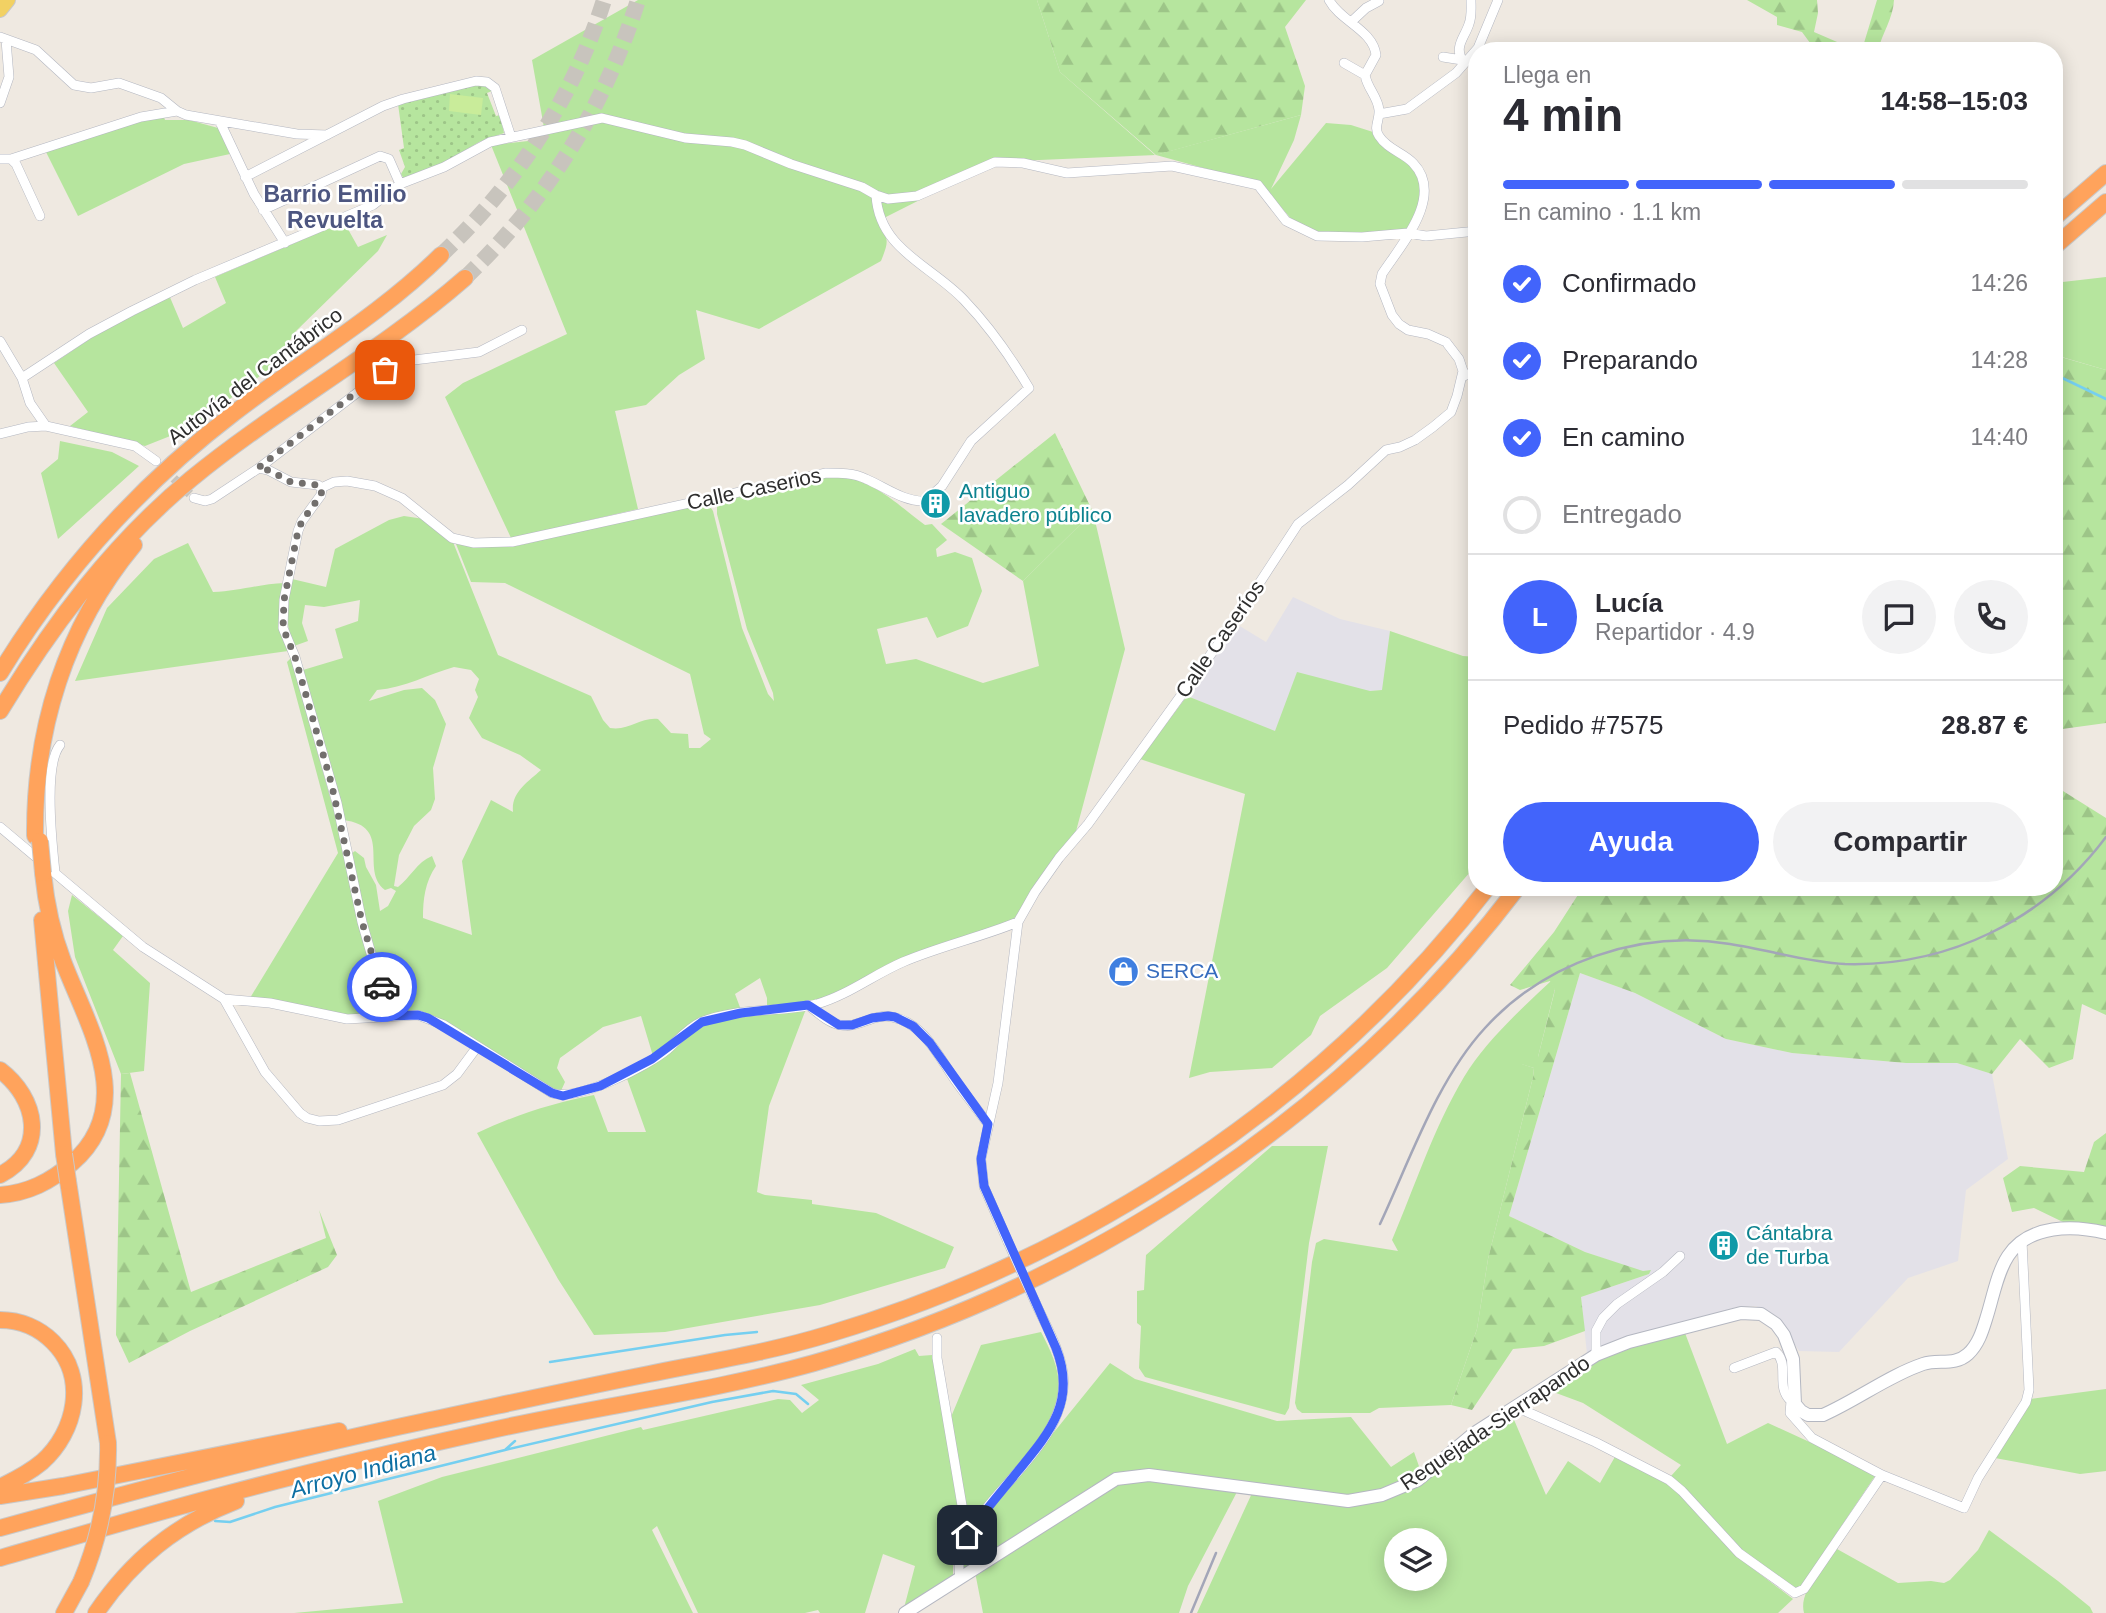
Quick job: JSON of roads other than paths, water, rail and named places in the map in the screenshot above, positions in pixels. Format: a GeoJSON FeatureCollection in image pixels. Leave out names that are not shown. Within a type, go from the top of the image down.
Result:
{"type":"FeatureCollection","features":[{"type":"Feature","properties":{"kind":"highway"},"geometry":{"type":"LineString","coordinates":[[2063,210],[2106,173]]}},
{"type":"Feature","properties":{"kind":"highway"},"geometry":{"type":"LineString","coordinates":[[2063,239],[2106,202]]}},
{"type":"Feature","properties":{"kind":"highway","name":"Autovía del Cantábrico"},"geometry":{"type":"LineString","coordinates":[[0,673],[28,629],[65,580],[135,500],[174,463],[231,415],[370,316],[441,255]]}},
{"type":"Feature","properties":{"kind":"highway","name":"Autovía del Cantábrico"},"geometry":{"type":"LineString","coordinates":[[0,711],[64,614],[115,552],[190,480],[383,344],[465,278]]}},
{"type":"Feature","properties":{"kind":"highway"},"geometry":{"type":"LineString","coordinates":[[0,1195],[19,1193],[45,1183],[58,1176],[77,1159],[92,1140],[104,1100],[100,1054],[56,943],[38,839],[41,745],[54,692],[71,648],[95,601],[142,536],[180,496],[273,419]]}},
{"type":"Feature","properties":{"kind":"highway"},"geometry":{"type":"LineString","coordinates":[[0,658],[78,554],[115,515],[135,500]]}},
{"type":"Feature","properties":{"kind":"highway"},"geometry":{"type":"LineString","coordinates":[[45,870],[64,1154],[108,1443],[108,1481],[94,1550],[64,1613]]}},
{"type":"Feature","properties":{"kind":"highway"},"geometry":{"type":"LineString","coordinates":[[0,1528],[227,1467],[414,1423],[772,1349],[871,1321],[989,1274],[1097,1222],[1154,1188],[1274,1102],[1326,1059],[1434,952],[1481,896]]}},
{"type":"Feature","properties":{"kind":"highway"},"geometry":{"type":"LineString","coordinates":[[0,1558],[229,1493],[493,1430],[693,1391],[813,1363],[898,1336],[979,1304],[1088,1250],[1211,1176],[1266,1137],[1335,1082],[1455,964],[1511,896]]}},
{"type":"Feature","properties":{"kind":"highway"},"geometry":{"type":"LineString","coordinates":[[0,1070],[10,1078],[25,1098],[33,1128],[21,1158],[0,1175]]}},
{"type":"Feature","properties":{"kind":"highway"},"geometry":{"type":"LineString","coordinates":[[0,1321],[30,1326],[51,1340],[69,1365],[75,1393],[69,1423],[54,1448],[36,1467],[0,1486]]}},
{"type":"Feature","properties":{"kind":"highway"},"geometry":{"type":"LineString","coordinates":[[0,1496],[63,1486],[284,1440],[624,1379]]}},
{"type":"Feature","properties":{"kind":"highway"},"geometry":{"type":"LineString","coordinates":[[96,1613],[127,1571],[160,1541],[217,1508],[280,1485],[493,1430]]}},
{"type":"Feature","properties":{"kind":"main road"},"geometry":{"type":"LineString","coordinates":[[0,10],[8,0]]}},
{"type":"Feature","properties":{"kind":"street"},"geometry":{"type":"LineString","coordinates":[[1329,0],[1376,50],[1365,75]]}},
{"type":"Feature","properties":{"kind":"street"},"geometry":{"type":"LineString","coordinates":[[1462,0],[1471,0],[1469,25],[1458,46],[1463,61]]}},
{"type":"Feature","properties":{"kind":"street"},"geometry":{"type":"LineString","coordinates":[[1480,42],[1498,0]]}},
{"type":"Feature","properties":{"kind":"street"},"geometry":{"type":"LineString","coordinates":[[1351,22],[1366,8],[1379,1]]}},
{"type":"Feature","properties":{"kind":"street"},"geometry":{"type":"LineString","coordinates":[[0,103],[9,77],[3,38],[36,50],[74,85],[91,88],[119,83],[161,98],[177,111]]}},
{"type":"Feature","properties":{"kind":"street"},"geometry":{"type":"LineString","coordinates":[[1443,57],[1463,61]]}},
{"type":"Feature","properties":{"kind":"street"},"geometry":{"type":"LineString","coordinates":[[1379,114],[1407,108],[1447,81],[1468,57]]}},
{"type":"Feature","properties":{"kind":"street"},"geometry":{"type":"LineString","coordinates":[[1344,63],[1365,75],[1378,104],[1376,129],[1382,140],[1413,163],[1422,176],[1424,190],[1421,215],[1382,274],[1380,284],[1384,295],[1399,324],[1408,330],[1446,342],[1452,347],[1459,359],[1462,377]]}},
{"type":"Feature","properties":{"kind":"street"},"geometry":{"type":"LineString","coordinates":[[245,177],[359,117],[393,103],[476,81],[487,82],[495,88],[511,137]]}},
{"type":"Feature","properties":{"kind":"street"},"geometry":{"type":"LineString","coordinates":[[0,159],[11,159],[141,117],[177,111],[220,122],[309,135],[327,135]]}},
{"type":"Feature","properties":{"kind":"street"},"geometry":{"type":"LineString","coordinates":[[23,378],[100,327],[195,280],[373,205],[400,184],[444,167],[490,142],[603,118],[685,138],[745,145],[888,199],[917,196],[995,162],[1023,163],[1067,173],[1172,166],[1258,185],[1286,221],[1317,236],[1362,237],[1408,233],[1426,236],[1468,231]]}},
{"type":"Feature","properties":{"kind":"street"},"geometry":{"type":"LineString","coordinates":[[220,122],[245,177],[285,243]]}},
{"type":"Feature","properties":{"kind":"street"},"geometry":{"type":"LineString","coordinates":[[263,210],[380,156],[389,159],[400,184]]}},
{"type":"Feature","properties":{"kind":"street"},"geometry":{"type":"LineString","coordinates":[[11,159],[16,164],[40,216]]}},
{"type":"Feature","properties":{"kind":"street","name":"Calle Caserios"},"geometry":{"type":"LineString","coordinates":[[258,468],[291,482],[318,485],[321,488],[334,482],[347,481],[387,490],[402,498],[452,538],[493,545],[827,473],[865,478],[909,499],[925,501],[942,486],[971,441],[1029,388],[992,331],[967,302],[890,237],[877,212],[876,195]]}},
{"type":"Feature","properties":{"kind":"street"},"geometry":{"type":"LineString","coordinates":[[194,498],[205,501],[216,498],[392,366],[406,361],[479,352],[522,330]]}},
{"type":"Feature","properties":{"kind":"street"},"geometry":{"type":"LineString","coordinates":[[0,341],[23,378],[30,403],[46,426]]}},
{"type":"Feature","properties":{"kind":"street"},"geometry":{"type":"LineString","coordinates":[[1462,377],[1468,374]]}},
{"type":"Feature","properties":{"kind":"street","name":"Calle Caseríos"},"geometry":{"type":"LineString","coordinates":[[967,1535],[1044,1438],[1059,1412],[1063,1392],[1062,1366],[982,1178],[982,1152],[998,1083],[1018,922],[1059,858],[1088,824],[1232,625],[1298,524],[1348,485],[1386,450],[1415,440],[1451,412],[1462,377]]}},
{"type":"Feature","properties":{"kind":"street"},"geometry":{"type":"LineString","coordinates":[[0,435],[27,427],[46,426],[135,446],[156,461]]}},
{"type":"Feature","properties":{"kind":"street"},"geometry":{"type":"LineString","coordinates":[[321,488],[321,495],[298,531],[282,623],[295,657],[331,782],[362,922],[389,1016]]}},
{"type":"Feature","properties":{"kind":"street"},"geometry":{"type":"LineString","coordinates":[[45,870],[54,751],[60,744]]}},
{"type":"Feature","properties":{"kind":"street"},"geometry":{"type":"LineString","coordinates":[[0,827],[45,870],[143,947],[224,999],[270,1003],[347,1019],[418,1015],[477,1046],[552,1093],[563,1096],[600,1086],[652,1059],[702,1022],[741,1013],[808,1005],[856,989],[898,964],[1018,922]]}},
{"type":"Feature","properties":{"kind":"street"},"geometry":{"type":"LineString","coordinates":[[224,999],[265,1072],[300,1113],[319,1121],[358,1115],[443,1085],[457,1074],[477,1046]]}},
{"type":"Feature","properties":{"kind":"street"},"geometry":{"type":"LineString","coordinates":[[808,1005],[839,1025],[852,1025],[888,1016],[913,1026],[930,1043],[988,1124]]}},
{"type":"Feature","properties":{"kind":"street"},"geometry":{"type":"LineString","coordinates":[[1734,1368],[1776,1352],[1782,1360],[1786,1397],[1793,1400],[1801,1411],[1808,1415],[1823,1415],[1925,1363],[1956,1361],[1965,1357],[1982,1332],[2007,1257],[2022,1241],[2056,1229],[2106,1233]]}},
{"type":"Feature","properties":{"kind":"street"},"geometry":{"type":"LineString","coordinates":[[1793,1400],[1788,1406],[1790,1413],[1812,1437],[1882,1475],[1964,1508],[1984,1468],[2026,1402],[2029,1390],[2022,1241]]}},
{"type":"Feature","properties":{"kind":"street"},"geometry":{"type":"LineString","coordinates":[[1596,1355],[1596,1331],[1603,1318],[1617,1304],[1663,1272],[1679,1256]]}},
{"type":"Feature","properties":{"kind":"street","name":"Requejada-Sierrapando"},"geometry":{"type":"LineString","coordinates":[[905,1613],[920,1608],[960,1577],[1116,1479],[1149,1475],[1348,1501],[1382,1495],[1418,1480],[1473,1434],[1596,1355],[1681,1327],[1741,1313],[1752,1312],[1769,1318],[1784,1335],[1793,1359],[1793,1400]]}},
{"type":"Feature","properties":{"kind":"street"},"geometry":{"type":"LineString","coordinates":[[937,1338],[937,1358],[967,1535],[959,1561],[960,1577]]}},
{"type":"Feature","properties":{"kind":"street"},"geometry":{"type":"LineString","coordinates":[[1516,1407],[1595,1442],[1669,1480],[1739,1553],[1796,1593],[1804,1589],[1882,1475]]}},
{"type":"Feature","properties":{"kind":"waterway"},"geometry":{"type":"LineString","coordinates":[[2063,378],[2106,399]]}},
{"type":"Feature","properties":{"kind":"waterway","name":"Arroyo Indiana"},"geometry":{"type":"LineString","coordinates":[[550,1362],[757,1332]]}},
{"type":"Feature","properties":{"kind":"waterway"},"geometry":{"type":"LineString","coordinates":[[505,1450],[712,1402],[773,1391],[796,1394],[808,1404]]}},
{"type":"Feature","properties":{"kind":"waterway","name":"Arroyo Indiana"},"geometry":{"type":"LineString","coordinates":[[215,1521],[230,1522],[275,1507],[505,1450],[515,1441]]}},
{"type":"Feature","properties":{"kind":"tunnel"},"geometry":{"type":"LineString","coordinates":[[441,255],[494,199],[539,138],[576,72],[604,0]]}},
{"type":"Feature","properties":{"kind":"tunnel"},"geometry":{"type":"LineString","coordinates":[[465,278],[522,217],[570,150],[608,78],[638,0]]}},
{"type":"Feature","properties":{"kind":"tunnel"},"geometry":{"type":"LineString","coordinates":[[164,469],[194,498]]}},
{"type":"Feature","properties":{"kind":"railway"},"geometry":{"type":"LineString","coordinates":[[2063,883],[2106,837]]}},
{"type":"Feature","properties":{"kind":"railway"},"geometry":{"type":"LineString","coordinates":[[1380,1224],[1439,1096],[1468,1049],[1509,1005],[1565,968],[1629,947],[1696,941],[1730,944],[1816,961],[1845,964],[1883,963],[1921,957],[1991,933],[2048,896]]}},
{"type":"Feature","properties":{"kind":"railway"},"geometry":{"type":"LineString","coordinates":[[1191,1613],[1216,1553]]}},
{"type":"Feature","properties":{"kind":"place","name":"Antiguo lavadero público"},"geometry":{"type":"Point","coordinates":[936,503]}},
{"type":"Feature","properties":{"kind":"place","name":"SERCA"},"geometry":{"type":"Point","coordinates":[1123,971]}},
{"type":"Feature","properties":{"kind":"place","name":"Cántabra de Turba"},"geometry":{"type":"Point","coordinates":[1723,1245]}},
{"type":"Feature","properties":{"kind":"district","name":"Barrio Emilio Revuelta"},"geometry":{"type":"Point","coordinates":[335,207]}}]}
